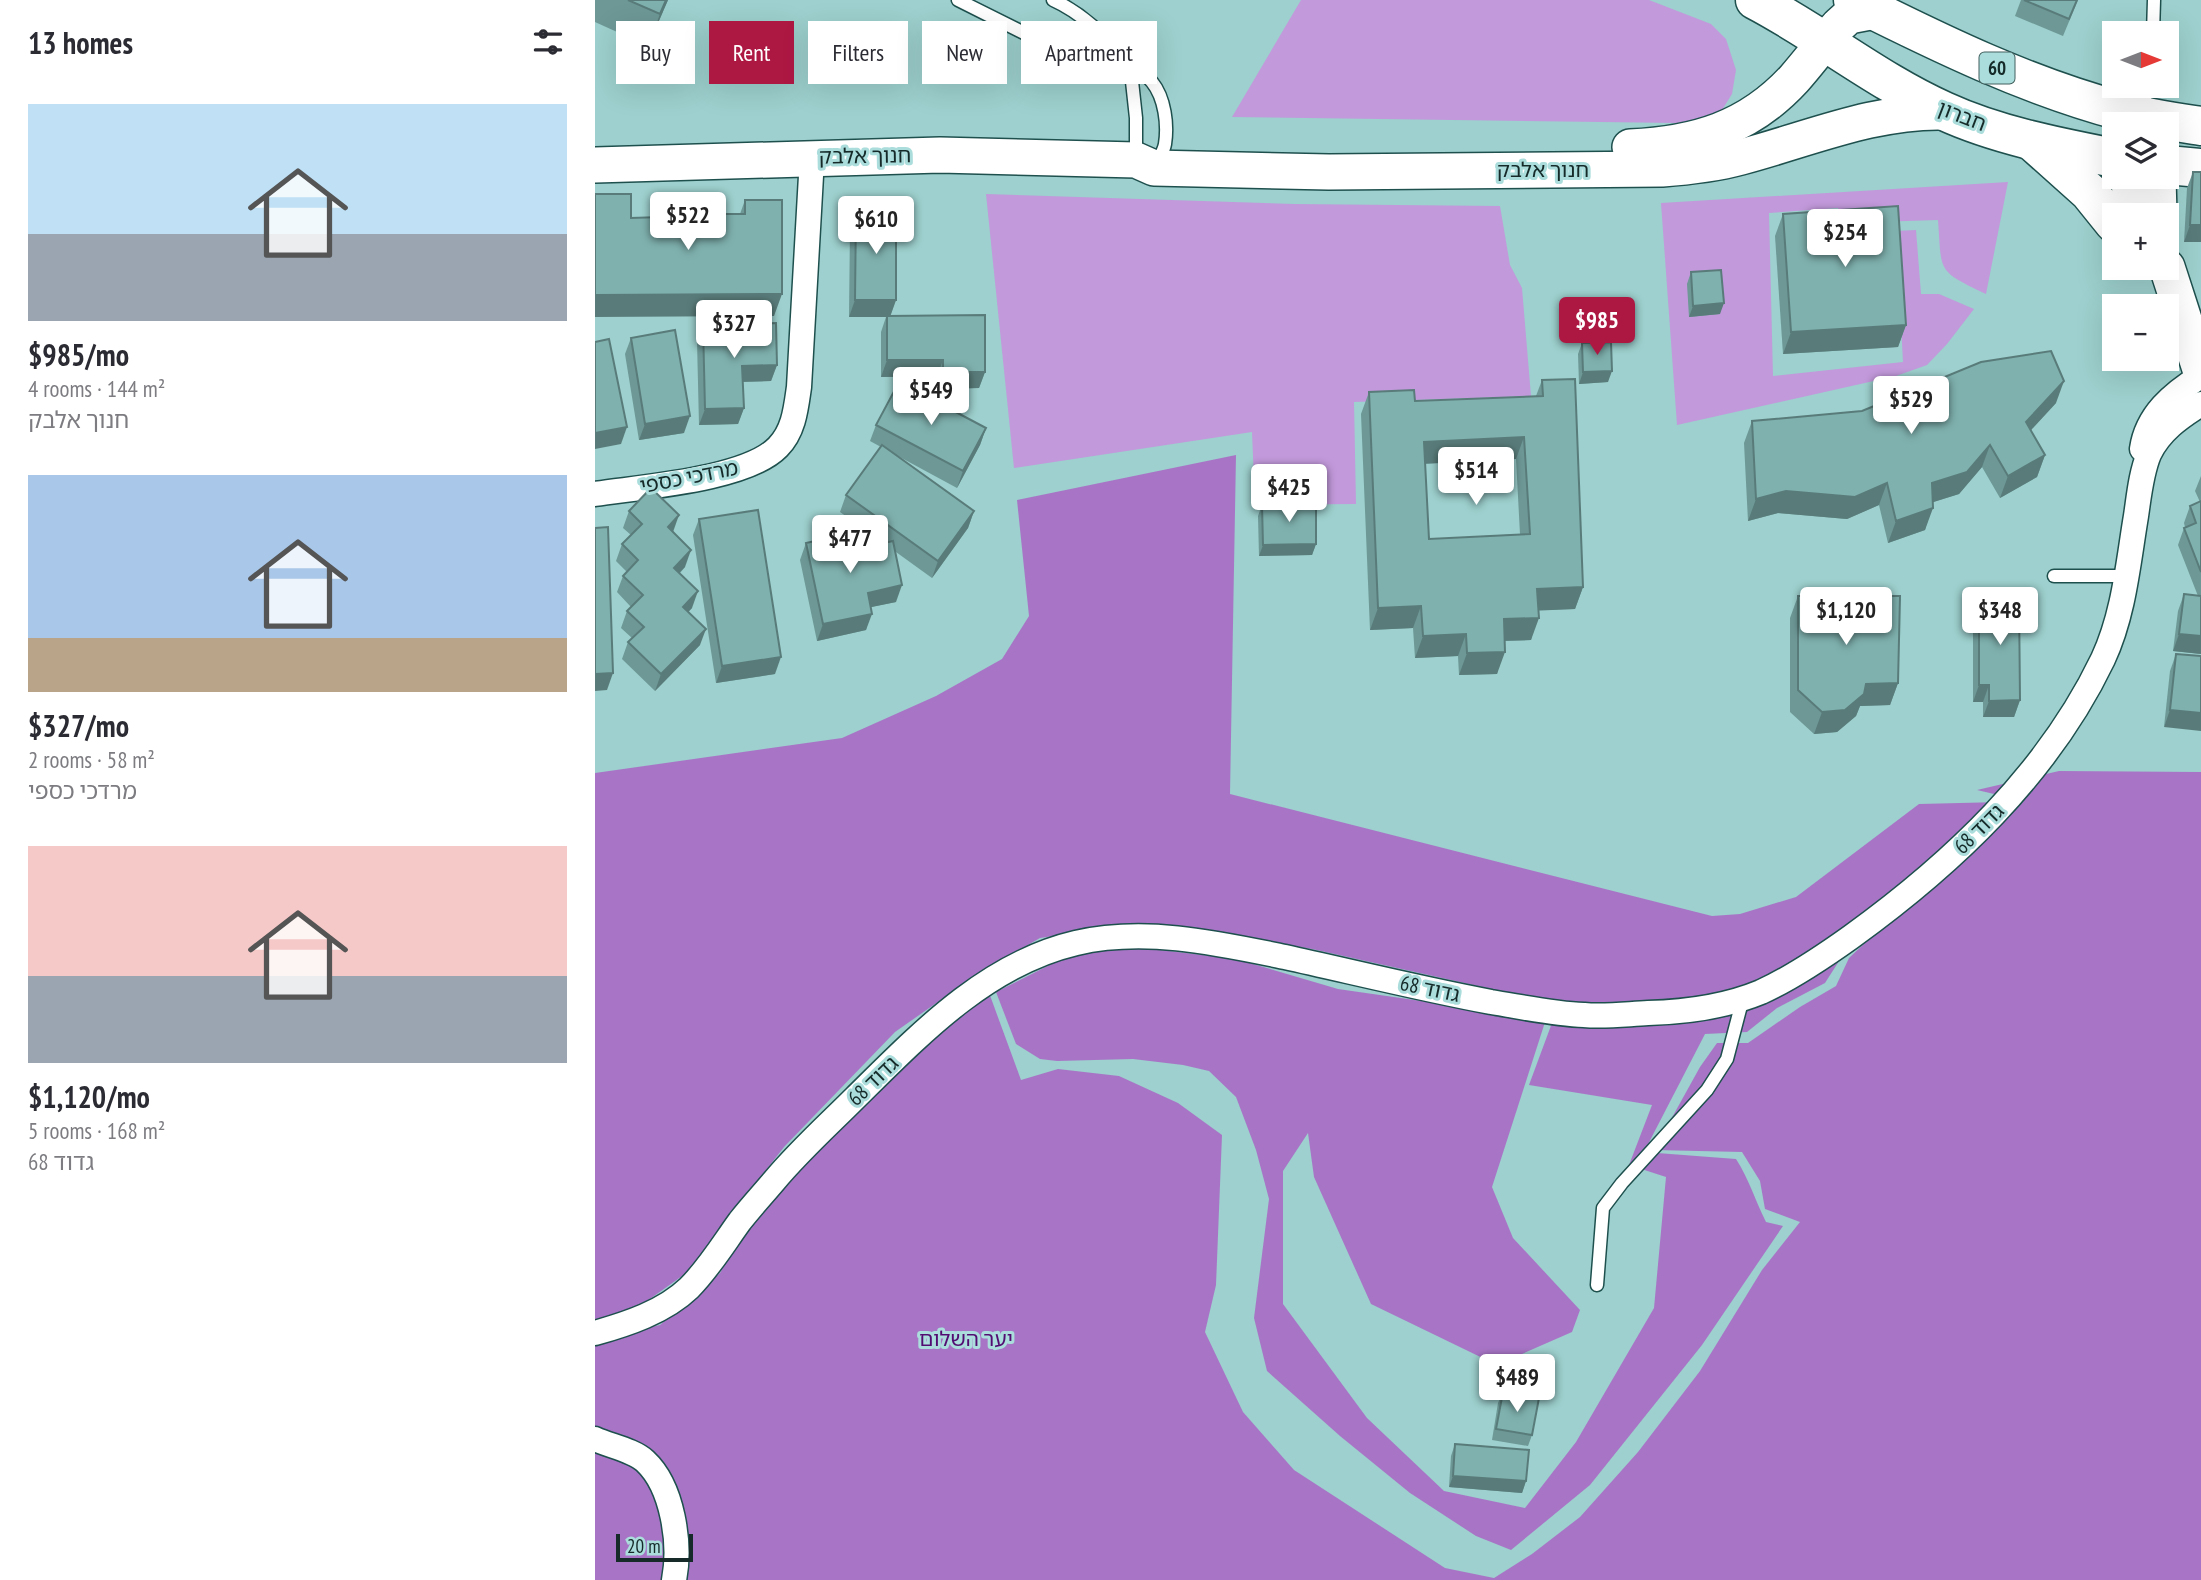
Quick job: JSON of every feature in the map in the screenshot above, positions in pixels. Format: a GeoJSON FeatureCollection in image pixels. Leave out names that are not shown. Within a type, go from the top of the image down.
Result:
{"type":"FeatureCollection","features":[{"type":"Feature","properties":{"kind":"highway","name":"חברון"},"geometry":{"type":"LineString","coordinates":[[1755,0],[1825,40],[1903,90],[1945,112],[2026,137],[2102,155]]}},
{"type":"Feature","properties":{"kind":"highway","name":"60"},"geometry":{"type":"LineString","coordinates":[[1864,6],[2038,85],[2152,107],[2201,125]]}},
{"type":"Feature","properties":{"kind":"highway"},"geometry":{"type":"LineString","coordinates":[[2026,137],[2041,147],[2102,209]]}},
{"type":"Feature","properties":{"kind":"highway"},"geometry":{"type":"LineString","coordinates":[[2179,166],[2201,168]]}},
{"type":"Feature","properties":{"kind":"street","name":"חנוך אלבק"},"geometry":{"type":"LineString","coordinates":[[1152,158],[1328,148],[1617,147],[1679,143],[1707,136],[1736,124],[1761,108],[1794,78],[1849,16],[1864,6]]}},
{"type":"Feature","properties":{"kind":"street","name":"חנוך אלבק"},"geometry":{"type":"LineString","coordinates":[[595,165],[940,155],[1152,158],[1329,172],[1662,169],[1711,164],[1889,116],[1920,111],[1945,112]]}},
{"type":"Feature","properties":{"kind":"street","name":"מרדכי כספי"},"geometry":{"type":"LineString","coordinates":[[595,494],[694,479],[737,469],[759,461],[778,447],[790,430],[799,387],[812,158]]}},
{"type":"Feature","properties":{"kind":"street"},"geometry":{"type":"LineString","coordinates":[[2171,280],[2199,385]]}},
{"type":"Feature","properties":{"kind":"street"},"geometry":{"type":"LineString","coordinates":[[2179,360],[2199,385]]}},
{"type":"Feature","properties":{"kind":"street","name":"גדוד 68"},"geometry":{"type":"LineString","coordinates":[[595,1333],[631,1323],[686,1291],[714,1259],[742,1218],[788,1165],[934,1023],[987,982],[1015,965],[1053,949],[1083,942],[1135,936],[1182,939],[1248,949],[1462,996],[1587,1016],[1673,1012],[1714,1006],[1763,990],[1795,973],[1851,936],[1951,856],[2021,787],[2058,734],[2102,660],[2116,624],[2127,576],[2140,492],[2143,441],[2151,423],[2170,398],[2199,385]]}},
{"type":"Feature","properties":{"kind":"street"},"geometry":{"type":"LineString","coordinates":[[595,1439],[643,1459],[661,1479],[673,1512],[676,1567],[674,1580]]}},
{"type":"Feature","properties":{"kind":"lane"},"geometry":{"type":"LineString","coordinates":[[958,0],[1021,32]]}},
{"type":"Feature","properties":{"kind":"lane"},"geometry":{"type":"LineString","coordinates":[[1053,0],[1088,21]]}},
{"type":"Feature","properties":{"kind":"lane"},"geometry":{"type":"LineString","coordinates":[[2153,21],[2154,0]]}},
{"type":"Feature","properties":{"kind":"lane"},"geometry":{"type":"LineString","coordinates":[[1132,84],[1136,118],[1152,158]]}},
{"type":"Feature","properties":{"kind":"lane"},"geometry":{"type":"LineString","coordinates":[[1152,84],[1160,94],[1165,118],[1152,158]]}},
{"type":"Feature","properties":{"kind":"lane"},"geometry":{"type":"LineString","coordinates":[[2054,576],[2127,576]]}},
{"type":"Feature","properties":{"kind":"lane"},"geometry":{"type":"LineString","coordinates":[[1597,1285],[1603,1208],[1622,1182],[1707,1090],[1727,1059],[1743,998]]}},
{"type":"Feature","properties":{"kind":"shaded area"},"geometry":{"type":"Polygon","coordinates":[[[1301,0],[1649,0],[1711,24],[1726,39],[1736,70],[1732,94],[1722,110],[1703,119],[1677,123],[1232,117],[1301,0]]]}},
{"type":"Feature","properties":{"kind":"shaded area"},"geometry":{"type":"Polygon","coordinates":[[[2008,182],[1986,294],[1958,280],[1945,268],[1940,251],[1938,220],[1843,223],[1838,208],[1769,213],[1773,376],[1903,362],[1896,231],[1916,230],[1921,294],[1939,294],[1974,309],[1927,365],[1896,376],[1677,425],[1661,203],[2008,182]]]}},
{"type":"Feature","properties":{"kind":"shaded area"},"geometry":{"type":"Polygon","coordinates":[[[986,194],[1294,204],[1500,206],[1510,265],[1522,288],[1531,396],[1354,402],[1356,504],[1255,505],[1252,432],[1014,468],[986,194]]]}},
{"type":"Feature","properties":{"kind":"green space"},"geometry":{"type":"Polygon","coordinates":[[[1236,455],[1230,794],[1712,916],[1740,914],[1796,897],[1919,804],[2001,802],[1873,908],[1825,983],[1777,1008],[1747,1032],[1705,1034],[1644,1152],[1736,1159],[1766,1222],[1783,1226],[1702,1345],[1590,1485],[1511,1550],[1476,1536],[1410,1493],[1267,1371],[1254,1318],[1269,1199],[1256,1150],[1236,1097],[1209,1071],[1183,1065],[1133,1059],[1040,1059],[1016,1044],[996,992],[1085,947],[1152,949],[1236,959],[1338,989],[1546,1019],[1492,1187],[1513,1238],[1580,1310],[1572,1332],[1497,1365],[1371,1304],[1314,1177],[1308,1133],[1283,1171],[1283,1304],[1367,1418],[1444,1491],[1525,1508],[1576,1442],[1654,1308],[1666,1177],[1629,1165],[1652,1105],[1529,1085],[1559,1004],[1312,949],[1222,934],[1081,932],[1040,938],[982,971],[895,1032],[784,1147],[692,1269],[647,1301],[595,1320],[595,773],[842,738],[936,696],[1002,659],[1029,616],[1017,500],[1236,455]]]}},
{"type":"Feature","properties":{"kind":"green space","name":"יער השלום"},"geometry":{"type":"Polygon","coordinates":[[[2059,771],[2201,772],[2201,1580],[595,1580],[595,1339],[660,1325],[720,1273],[747,1225],[868,1092],[988,990],[1021,1080],[1058,1069],[1119,1076],[1178,1103],[1222,1135],[1216,1285],[1205,1332],[1243,1412],[1294,1470],[1445,1568],[1494,1578],[1532,1554],[1580,1517],[1638,1452],[1700,1371],[1762,1270],[1800,1222],[1765,1209],[1760,1181],[1742,1152],[1654,1150],[1700,1067],[1717,1043],[1748,1043],[1836,986],[1849,958],[2024,801],[1977,790],[2059,771]]]}},
{"type":"Feature","properties":{"kind":"building"},"geometry":{"type":"Polygon","coordinates":[[[628,0],[666,0],[660,14],[628,0]]]}},
{"type":"Feature","properties":{"kind":"building"},"geometry":{"type":"Polygon","coordinates":[[[2024,0],[2077,0],[2069,19],[2024,0]]]}},
{"type":"Feature","properties":{"kind":"building"},"geometry":{"type":"Polygon","coordinates":[[[2193,172],[2201,172],[2201,225],[2190,225],[2193,172]]]}},
{"type":"Feature","properties":{"kind":"building"},"geometry":{"type":"Polygon","coordinates":[[[595,194],[631,194],[631,218],[661,217],[661,231],[709,231],[709,214],[745,214],[745,200],[782,200],[782,294],[595,295],[595,194]]]}},
{"type":"Feature","properties":{"kind":"building"},"geometry":{"type":"Polygon","coordinates":[[[1898,206],[1906,325],[1791,332],[1783,214],[1898,206]]]}},
{"type":"Feature","properties":{"kind":"building"},"geometry":{"type":"Polygon","coordinates":[[[856,211],[896,212],[896,300],[855,300],[856,211]]]}},
{"type":"Feature","properties":{"kind":"building"},"geometry":{"type":"Polygon","coordinates":[[[1721,270],[1724,303],[1693,306],[1691,272],[1721,270]]]}},
{"type":"Feature","properties":{"kind":"building"},"geometry":{"type":"Polygon","coordinates":[[[985,315],[985,372],[943,372],[943,360],[887,360],[887,316],[985,315]]]}},
{"type":"Feature","properties":{"kind":"building"},"geometry":{"type":"Polygon","coordinates":[[[776,323],[777,365],[742,366],[744,408],[705,409],[703,325],[776,323]]]}},
{"type":"Feature","properties":{"kind":"building"},"geometry":{"type":"Polygon","coordinates":[[[675,330],[690,416],[645,424],[631,338],[675,330]]]}},
{"type":"Feature","properties":{"kind":"building"},"geometry":{"type":"Polygon","coordinates":[[[609,339],[627,427],[595,433],[595,342],[609,339]]]}},
{"type":"Feature","properties":{"kind":"building"},"geometry":{"type":"Polygon","coordinates":[[[1611,342],[1612,371],[1583,372],[1582,343],[1611,342]]]}},
{"type":"Feature","properties":{"kind":"building"},"geometry":{"type":"Polygon","coordinates":[[[2051,351],[2064,381],[2026,422],[2045,455],[2008,476],[1990,445],[1967,472],[1932,483],[1933,508],[1896,521],[1887,483],[1855,497],[1786,491],[1756,499],[1752,421],[1862,411],[1981,362],[2051,351]]]}},
{"type":"Feature","properties":{"kind":"building"},"geometry":{"type":"Polygon","coordinates":[[[1575,379],[1583,587],[1537,589],[1539,618],[1504,619],[1505,652],[1467,653],[1466,634],[1423,636],[1421,606],[1378,608],[1369,392],[1414,390],[1415,401],[1543,396],[1542,380],[1575,379]],[[1524,437],[1424,442],[1429,539],[1530,534],[1524,437]]]}},
{"type":"Feature","properties":{"kind":"building"},"geometry":{"type":"Polygon","coordinates":[[[899,382],[986,428],[963,471],[876,425],[899,382]]]}},
{"type":"Feature","properties":{"kind":"building"},"geometry":{"type":"Polygon","coordinates":[[[882,445],[974,511],[938,561],[846,495],[882,445]]]}},
{"type":"Feature","properties":{"kind":"building"},"geometry":{"type":"Polygon","coordinates":[[[651,488],[679,515],[668,527],[691,550],[674,568],[698,591],[683,607],[706,629],[661,674],[628,642],[644,627],[627,611],[643,595],[623,576],[638,560],[622,544],[642,524],[629,511],[651,488]]]}},
{"type":"Feature","properties":{"kind":"building"},"geometry":{"type":"Polygon","coordinates":[[[2201,501],[2201,572],[2184,528],[2196,523],[2190,506],[2201,501]]]}},
{"type":"Feature","properties":{"kind":"building"},"geometry":{"type":"Polygon","coordinates":[[[1316,504],[1316,544],[1263,545],[1262,505],[1316,504]]]}},
{"type":"Feature","properties":{"kind":"building"},"geometry":{"type":"Polygon","coordinates":[[[758,510],[781,657],[722,666],[699,519],[758,510]]]}},
{"type":"Feature","properties":{"kind":"building"},"geometry":{"type":"Polygon","coordinates":[[[608,527],[613,673],[595,674],[595,528],[608,527]]]}},
{"type":"Feature","properties":{"kind":"building"},"geometry":{"type":"Polygon","coordinates":[[[852,533],[856,549],[893,541],[902,585],[868,593],[872,614],[823,624],[806,543],[852,533]]]}},
{"type":"Feature","properties":{"kind":"building"},"geometry":{"type":"Polygon","coordinates":[[[2184,594],[2201,596],[2201,636],[2179,634],[2184,594]]]}},
{"type":"Feature","properties":{"kind":"building"},"geometry":{"type":"Polygon","coordinates":[[[1798,596],[1900,596],[1898,683],[1866,684],[1864,694],[1845,710],[1822,712],[1798,690],[1798,596]]]}},
{"type":"Feature","properties":{"kind":"building"},"geometry":{"type":"Polygon","coordinates":[[[1979,597],[2019,597],[2020,700],[1989,701],[1989,685],[1979,685],[1979,597]]]}},
{"type":"Feature","properties":{"kind":"building"},"geometry":{"type":"Polygon","coordinates":[[[2176,654],[2201,656],[2201,713],[2170,710],[2176,654]]]}},
{"type":"Feature","properties":{"kind":"building"},"geometry":{"type":"Polygon","coordinates":[[[1503,1392],[1539,1398],[1532,1435],[1496,1429],[1503,1392]]]}},
{"type":"Feature","properties":{"kind":"building"},"geometry":{"type":"Polygon","coordinates":[[[1455,1444],[1529,1450],[1526,1481],[1453,1476],[1455,1444]]]}}]}
